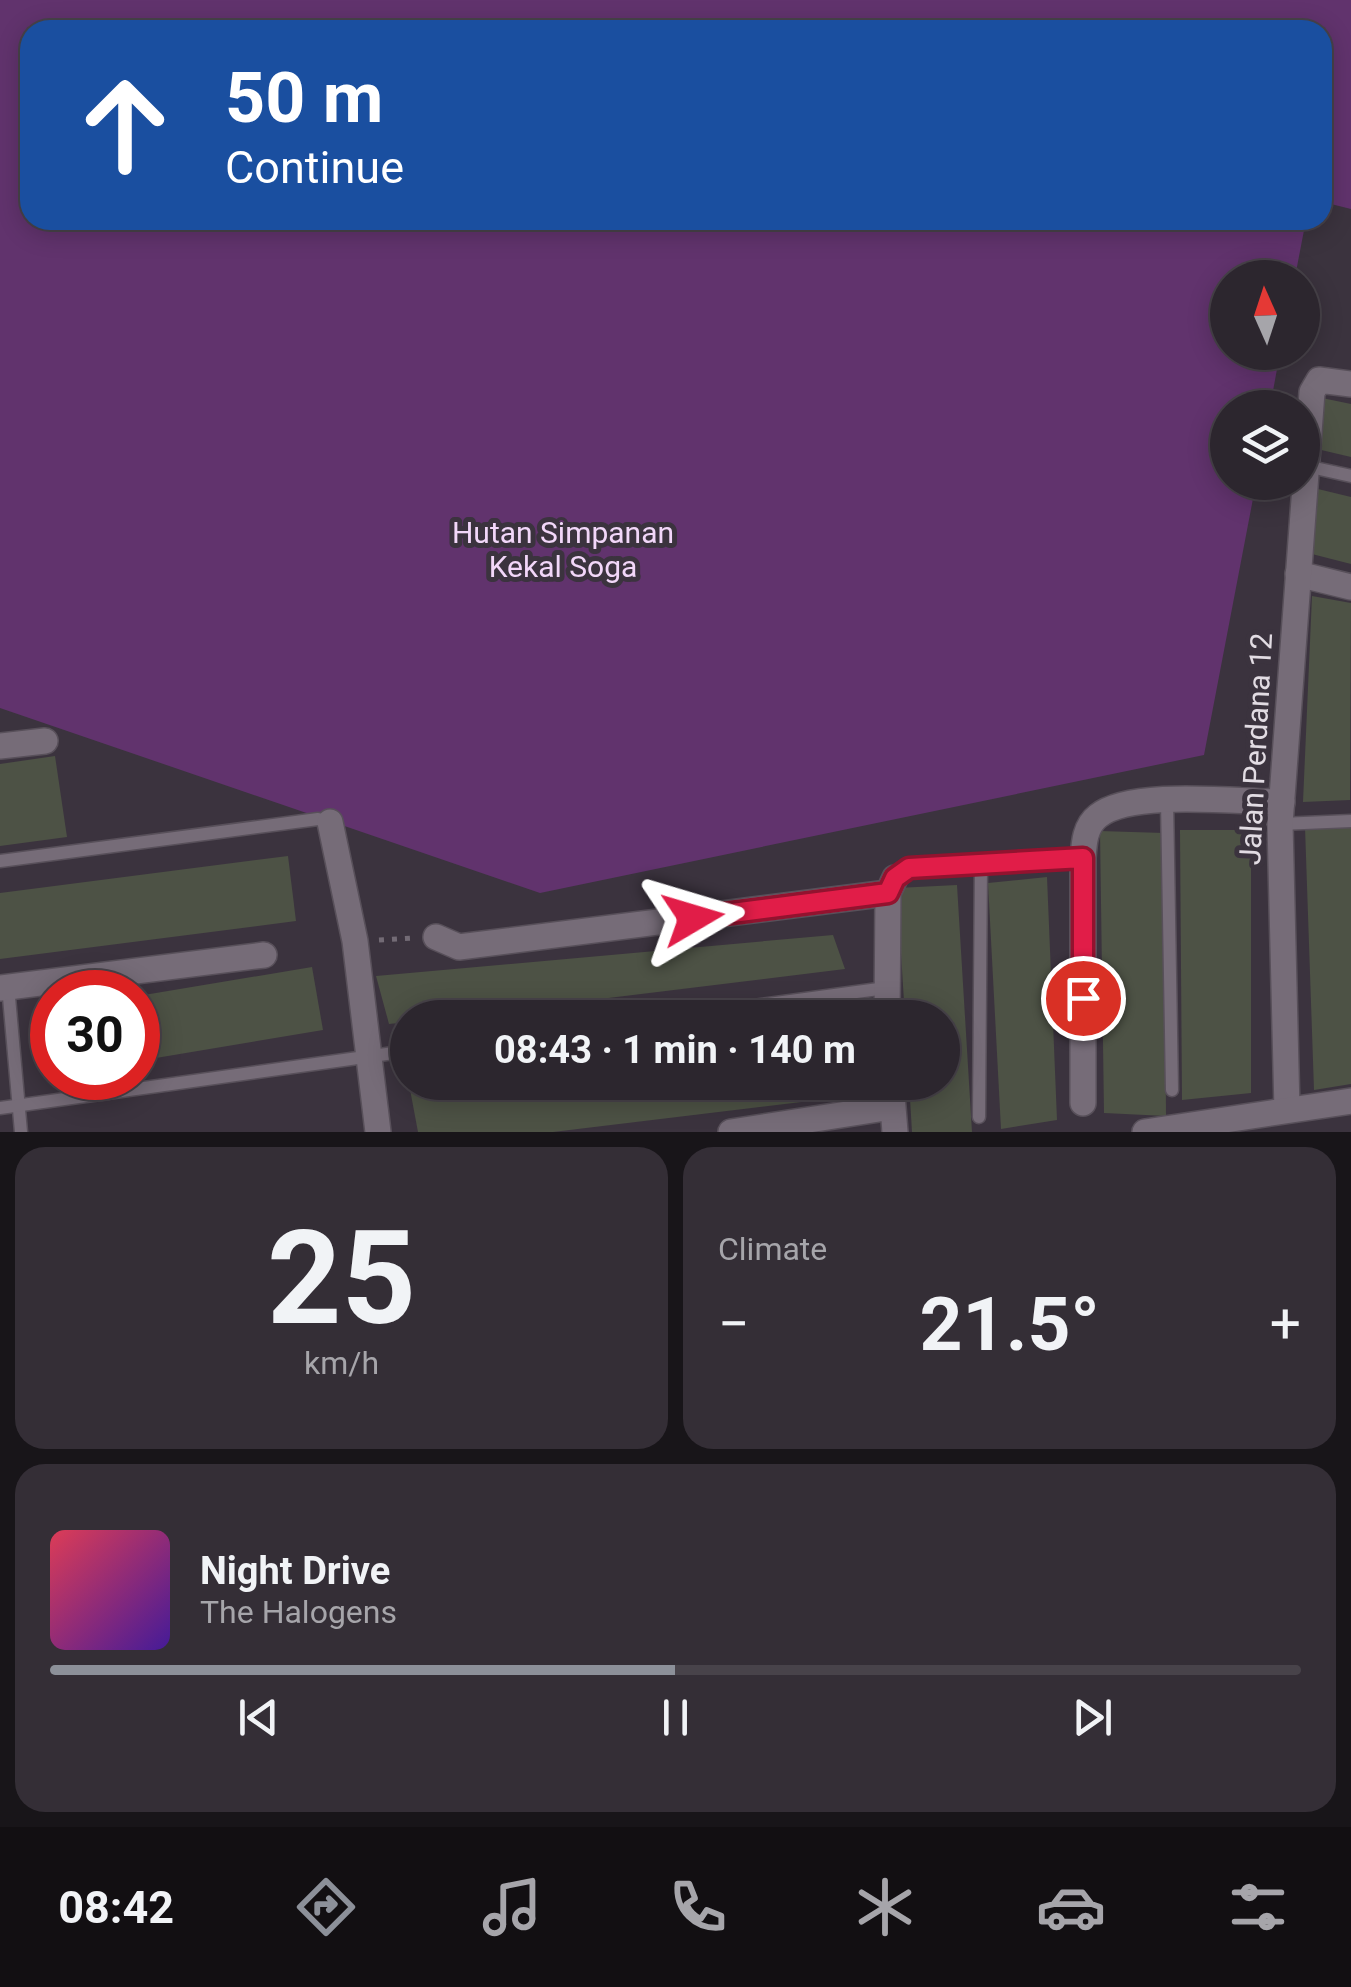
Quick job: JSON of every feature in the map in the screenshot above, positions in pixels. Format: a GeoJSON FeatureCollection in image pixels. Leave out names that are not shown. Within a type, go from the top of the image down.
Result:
{"type":"FeatureCollection","features":[{"type":"Feature","properties":{"kind":"street","name":"Jalan Perdana 12"},"geometry":{"type":"LineString","coordinates":[[1313,390],[1319,380],[1351,384]]}},
{"type":"Feature","properties":{"kind":"street","name":"Jalan Perdana 12"},"geometry":{"type":"LineString","coordinates":[[1288,1110],[1281,813],[1303,500]]}},
{"type":"Feature","properties":{"kind":"street"},"geometry":{"type":"LineString","coordinates":[[1298,574],[1351,586]]}},
{"type":"Feature","properties":{"kind":"street"},"geometry":{"type":"LineString","coordinates":[[0,746],[45,741]]}},
{"type":"Feature","properties":{"kind":"street"},"geometry":{"type":"LineString","coordinates":[[1083,1103],[1085,835],[1098,816],[1123,804],[1167,801],[1281,813]]}},
{"type":"Feature","properties":{"kind":"street"},"geometry":{"type":"LineString","coordinates":[[330,822],[354,941],[378,1132]]}},
{"type":"Feature","properties":{"kind":"street"},"geometry":{"type":"LineString","coordinates":[[436,936],[459,947],[891,886],[886,1000]]}},
{"type":"Feature","properties":{"kind":"street"},"geometry":{"type":"LineString","coordinates":[[4,987],[264,955]]}},
{"type":"Feature","properties":{"kind":"street"},"geometry":{"type":"LineString","coordinates":[[1144,1132],[1236,1125],[1288,1110],[1351,1102]]}},
{"type":"Feature","properties":{"kind":"street"},"geometry":{"type":"LineString","coordinates":[[731,1132],[893,1107]]}},
{"type":"Feature","properties":{"kind":"lane"},"geometry":{"type":"LineString","coordinates":[[1320,469],[1351,476]]}},
{"type":"Feature","properties":{"kind":"lane"},"geometry":{"type":"LineString","coordinates":[[1167,801],[1172,1090]]}},
{"type":"Feature","properties":{"kind":"lane"},"geometry":{"type":"LineString","coordinates":[[1281,813],[1351,821]]}},
{"type":"Feature","properties":{"kind":"lane"},"geometry":{"type":"LineString","coordinates":[[0,861],[318,818],[330,822]]}},
{"type":"Feature","properties":{"kind":"lane"},"geometry":{"type":"LineString","coordinates":[[891,886],[909,868],[1083,858]]}},
{"type":"Feature","properties":{"kind":"lane"},"geometry":{"type":"LineString","coordinates":[[980,1117],[981,862]]}},
{"type":"Feature","properties":{"kind":"lane"},"geometry":{"type":"LineString","coordinates":[[4,987],[21,1132]]}},
{"type":"Feature","properties":{"kind":"lane"},"geometry":{"type":"LineString","coordinates":[[797,1000],[886,988]]}},
{"type":"Feature","properties":{"kind":"lane"},"geometry":{"type":"LineString","coordinates":[[0,1108],[390,1053]]}},
{"type":"Feature","properties":{"kind":"path"},"geometry":{"type":"LineString","coordinates":[[354,941],[436,936]]}},
{"type":"Feature","properties":{"kind":"green space","name":"Hutan Simpanan Kekal Soga"},"geometry":{"type":"Polygon","coordinates":[[[0,0],[1351,0],[1351,209],[1332,204],[1332,20],[20,20],[20,230],[1304,230],[1298,260],[1210,260],[1210,370],[1277,370],[1273,390],[1210,390],[1210,500],[1253,500],[1204,755],[540,893],[0,708],[0,0]]]}},
{"type":"Feature","properties":{"kind":"building"},"geometry":{"type":"Polygon","coordinates":[[[1322,398],[1351,404],[1351,457],[1320,450],[1322,398]]]}},
{"type":"Feature","properties":{"kind":"building"},"geometry":{"type":"Polygon","coordinates":[[[1320,489],[1351,497],[1351,564],[1308,553],[1320,489]]]}},
{"type":"Feature","properties":{"kind":"building"},"geometry":{"type":"Polygon","coordinates":[[[1312,596],[1351,603],[1350,800],[1303,802],[1312,596]]]}},
{"type":"Feature","properties":{"kind":"building"},"geometry":{"type":"Polygon","coordinates":[[[55,756],[67,837],[0,846],[0,764],[55,756]]]}},
{"type":"Feature","properties":{"kind":"building"},"geometry":{"type":"Polygon","coordinates":[[[1351,825],[1351,1084],[1314,1090],[1305,827],[1351,825]]]}},
{"type":"Feature","properties":{"kind":"building"},"geometry":{"type":"Polygon","coordinates":[[[1180,830],[1251,830],[1251,1093],[1182,1100],[1180,830]]]}},
{"type":"Feature","properties":{"kind":"building"},"geometry":{"type":"Polygon","coordinates":[[[1100,831],[1164,833],[1166,1116],[1104,1113],[1100,831]]]}},
{"type":"Feature","properties":{"kind":"building"},"geometry":{"type":"Polygon","coordinates":[[[288,856],[296,921],[0,959],[0,893],[288,856]]]}},
{"type":"Feature","properties":{"kind":"building"},"geometry":{"type":"Polygon","coordinates":[[[1047,877],[1057,1120],[1001,1129],[988,883],[1047,877]]]}},
{"type":"Feature","properties":{"kind":"building"},"geometry":{"type":"Polygon","coordinates":[[[957,885],[972,1132],[912,1132],[910,1100],[960,1100],[960,1000],[904,1000],[897,888],[957,885]]]}},
{"type":"Feature","properties":{"kind":"building"},"geometry":{"type":"Polygon","coordinates":[[[833,935],[845,969],[591,1000],[390,1000],[389,1024],[376,976],[833,935]]]}},
{"type":"Feature","properties":{"kind":"building"},"geometry":{"type":"Polygon","coordinates":[[[312,967],[323,1030],[160,1057],[160,992],[312,967]]]}},
{"type":"Feature","properties":{"kind":"building"},"geometry":{"type":"Polygon","coordinates":[[[412,1100],[819,1100],[553,1132],[418,1132],[412,1100]]]}},
{"type":"Feature","properties":{"kind":"route"},"geometry":{"type":"LineString","coordinates":[[693,918],[888,893],[895,878],[909,868],[1083,858],[1083,998]]}}]}
